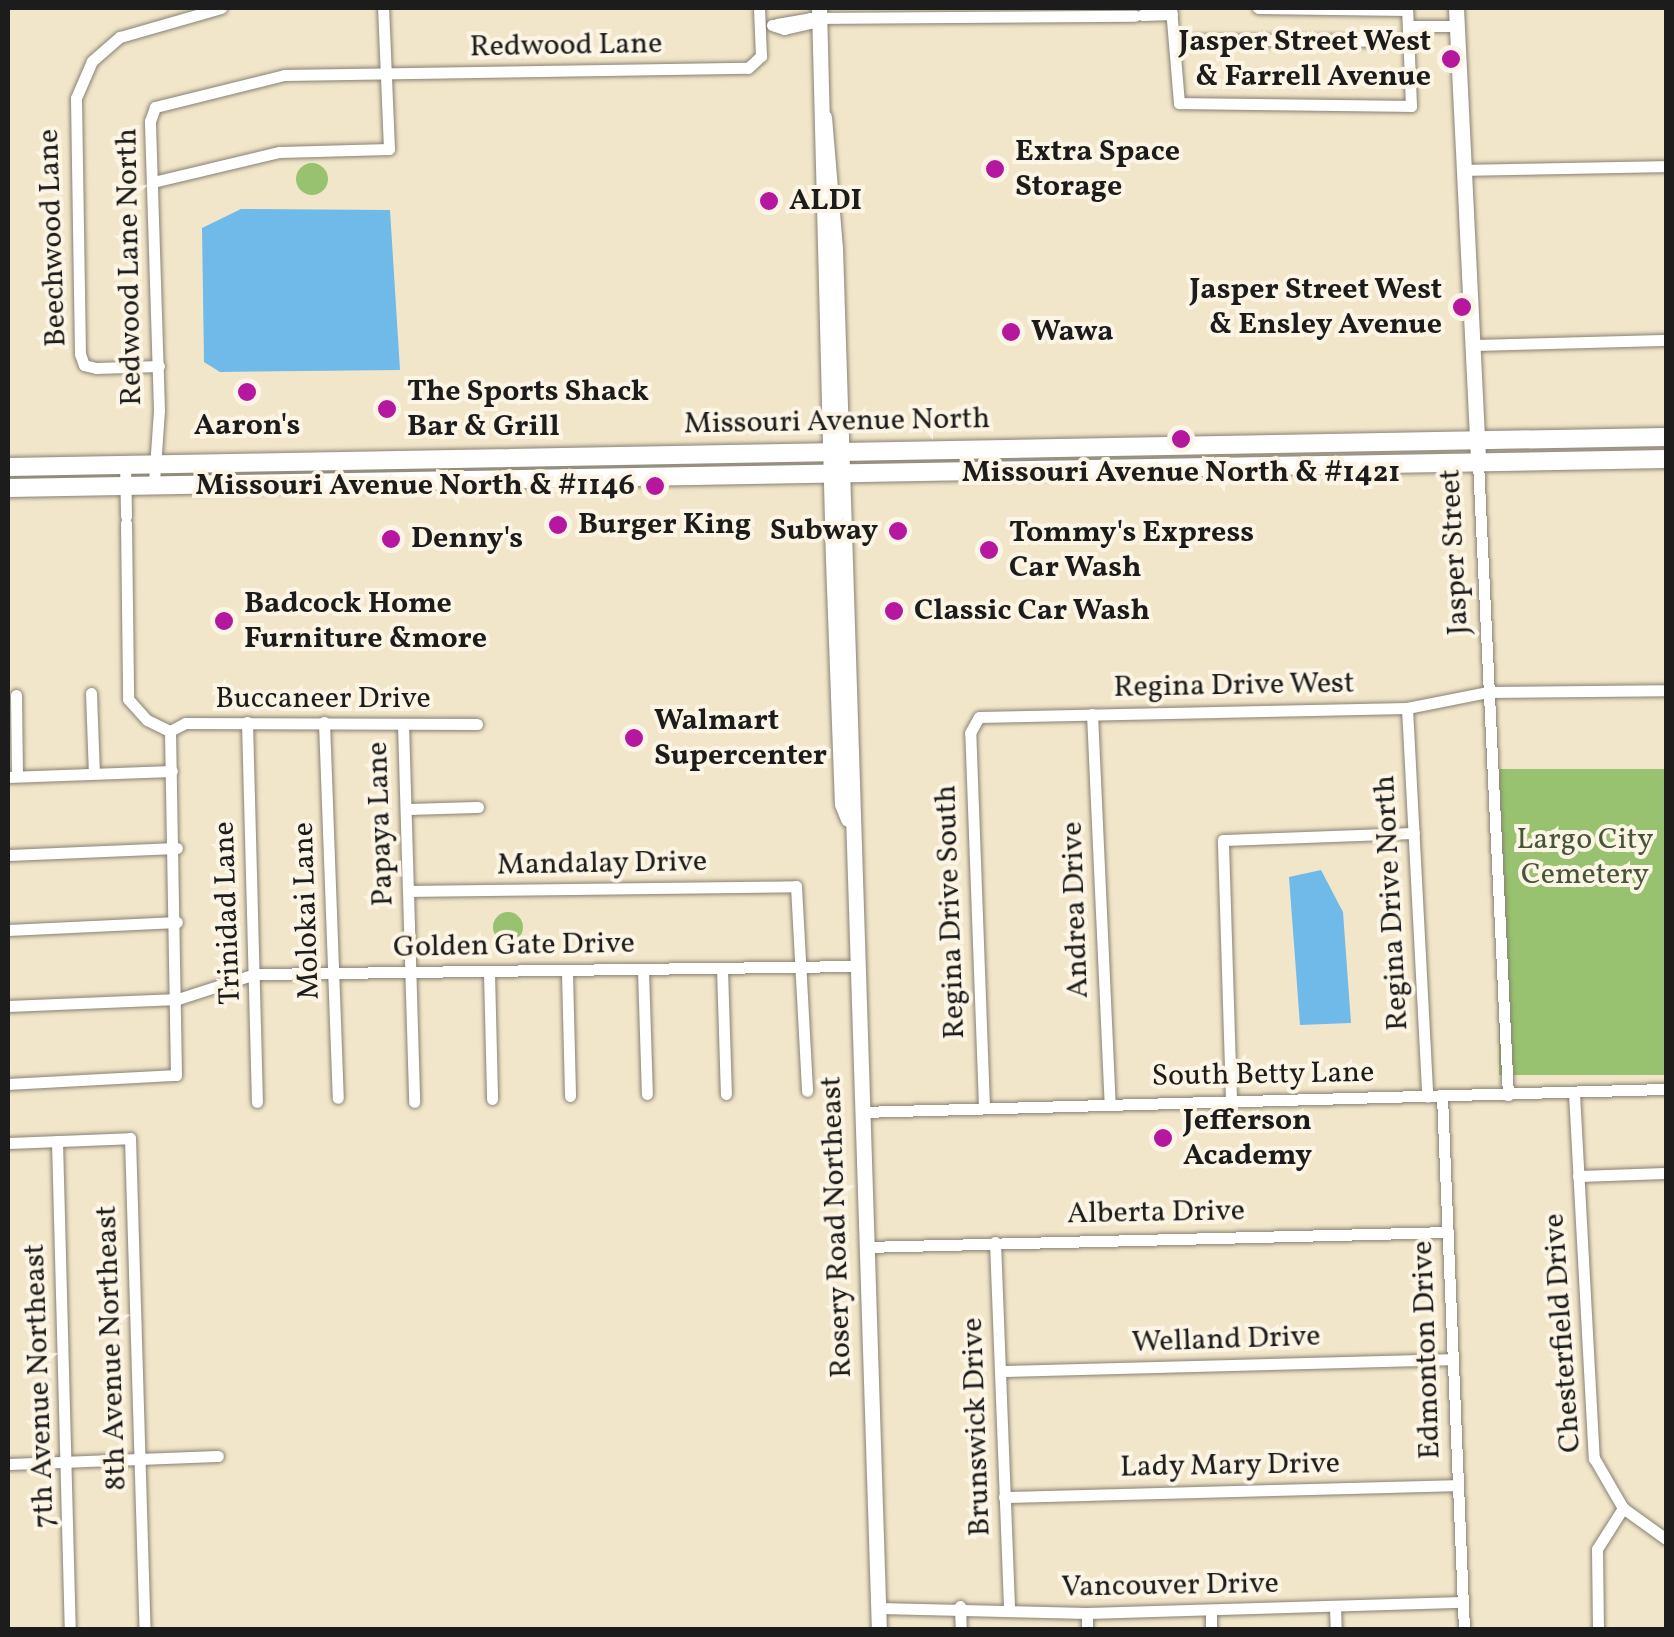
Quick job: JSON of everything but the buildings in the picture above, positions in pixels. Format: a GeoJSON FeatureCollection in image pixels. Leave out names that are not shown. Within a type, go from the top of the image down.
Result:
{"type":"FeatureCollection","features":[{"type":"Feature","properties":{"kind":"main road","name":"Missouri Avenue North"},"geometry":{"type":"LineString","coordinates":[[9,468],[154,460],[1666,437]]}},
{"type":"Feature","properties":{"kind":"main road"},"geometry":{"type":"LineString","coordinates":[[1030,468],[1139,456],[1158,444]]}},
{"type":"Feature","properties":{"kind":"main road"},"geometry":{"type":"LineString","coordinates":[[1147,467],[1168,456],[1263,444]]}},
{"type":"Feature","properties":{"kind":"main road"},"geometry":{"type":"LineString","coordinates":[[498,476],[508,465],[604,462],[615,453]]}},
{"type":"Feature","properties":{"kind":"main road"},"geometry":{"type":"LineString","coordinates":[[458,477],[481,455]]}},
{"type":"Feature","properties":{"kind":"main road","name":"Missouri Avenue North"},"geometry":{"type":"LineString","coordinates":[[8,488],[154,482],[1666,459]]}},
{"type":"Feature","properties":{"kind":"street","name":"Beechwood Lane"},"geometry":{"type":"LineString","coordinates":[[159,366],[96,368],[80,354],[76,98],[92,61],[120,38],[221,8]]}},
{"type":"Feature","properties":{"kind":"street"},"geometry":{"type":"LineString","coordinates":[[153,182],[278,152],[388,150],[383,8]]}},
{"type":"Feature","properties":{"kind":"street"},"geometry":{"type":"LineString","coordinates":[[759,8],[760,25],[810,27],[819,14]]}},
{"type":"Feature","properties":{"kind":"street"},"geometry":{"type":"LineString","coordinates":[[819,14],[1139,15],[1172,11],[1179,104],[1411,106],[1407,9],[1258,8]]}},
{"type":"Feature","properties":{"kind":"street","name":"Jasper Street"},"geometry":{"type":"LineString","coordinates":[[1456,8],[1508,1095]]}},
{"type":"Feature","properties":{"kind":"street"},"geometry":{"type":"LineString","coordinates":[[819,14],[824,247],[836,449]]}},
{"type":"Feature","properties":{"kind":"street","name":"Redwood Lane"},"geometry":{"type":"LineString","coordinates":[[386,74],[748,68],[761,56],[760,25]]}},
{"type":"Feature","properties":{"kind":"street"},"geometry":{"type":"LineString","coordinates":[[1408,26],[1457,26]]}},
{"type":"Feature","properties":{"kind":"street"},"geometry":{"type":"LineString","coordinates":[[1174,40],[1408,42]]}},
{"type":"Feature","properties":{"kind":"street","name":"Redwood Lane North"},"geometry":{"type":"LineString","coordinates":[[154,482],[159,366],[150,121],[162,101],[267,77],[386,74]]}},
{"type":"Feature","properties":{"kind":"street"},"geometry":{"type":"LineString","coordinates":[[824,116],[831,144],[838,315],[836,449]]}},
{"type":"Feature","properties":{"kind":"street"},"geometry":{"type":"LineString","coordinates":[[1464,170],[1666,166]]}},
{"type":"Feature","properties":{"kind":"street"},"geometry":{"type":"LineString","coordinates":[[824,247],[838,315]]}},
{"type":"Feature","properties":{"kind":"street"},"geometry":{"type":"LineString","coordinates":[[1472,345],[1666,340]]}},
{"type":"Feature","properties":{"kind":"street","name":"Rosery Road Northeast"},"geometry":{"type":"LineString","coordinates":[[836,449],[855,792],[850,823],[879,1630]]}},
{"type":"Feature","properties":{"kind":"street"},"geometry":{"type":"LineString","coordinates":[[8,1084],[176,1075],[177,848],[170,731],[147,720],[128,699],[125,462]]}},
{"type":"Feature","properties":{"kind":"street","name":"Regina Drive West"},"geometry":{"type":"LineString","coordinates":[[979,717],[1407,708],[1488,692],[1666,690]]}},
{"type":"Feature","properties":{"kind":"street"},"geometry":{"type":"LineString","coordinates":[[91,693],[94,773]]}},
{"type":"Feature","properties":{"kind":"street"},"geometry":{"type":"LineString","coordinates":[[16,695],[12,776],[172,770]]}},
{"type":"Feature","properties":{"kind":"street","name":"Regina Drive North"},"geometry":{"type":"LineString","coordinates":[[1407,708],[1427,1096]]}},
{"type":"Feature","properties":{"kind":"street","name":"Andrea Drive"},"geometry":{"type":"LineString","coordinates":[[1092,714],[1110,1104]]}},
{"type":"Feature","properties":{"kind":"street","name":"Regina Drive South"},"geometry":{"type":"LineString","coordinates":[[979,717],[970,733],[984,1107]]}},
{"type":"Feature","properties":{"kind":"street","name":"Buccaneer Drive"},"geometry":{"type":"LineString","coordinates":[[170,731],[185,724],[247,722],[478,724]]}},
{"type":"Feature","properties":{"kind":"street","name":"Trinidad Lane"},"geometry":{"type":"LineString","coordinates":[[247,722],[257,1102]]}},
{"type":"Feature","properties":{"kind":"street","name":"Molokai Lane"},"geometry":{"type":"LineString","coordinates":[[324,722],[338,1098]]}},
{"type":"Feature","properties":{"kind":"street","name":"Papaya Lane"},"geometry":{"type":"LineString","coordinates":[[403,724],[414,1102]]}},
{"type":"Feature","properties":{"kind":"street"},"geometry":{"type":"LineString","coordinates":[[406,808],[478,807]]}},
{"type":"Feature","properties":{"kind":"street"},"geometry":{"type":"LineString","coordinates":[[1232,1099],[1219,854],[1222,840],[1240,835],[1414,833]]}},
{"type":"Feature","properties":{"kind":"street"},"geometry":{"type":"LineString","coordinates":[[8,854],[177,848]]}},
{"type":"Feature","properties":{"kind":"street","name":"Mandalay Drive"},"geometry":{"type":"LineString","coordinates":[[409,891],[796,886],[800,968]]}},
{"type":"Feature","properties":{"kind":"street"},"geometry":{"type":"LineString","coordinates":[[8,930],[177,922]]}},
{"type":"Feature","properties":{"kind":"street","name":"Golden Gate Drive"},"geometry":{"type":"LineString","coordinates":[[8,1006],[178,999],[256,974],[856,966]]}},
{"type":"Feature","properties":{"kind":"street"},"geometry":{"type":"LineString","coordinates":[[800,968],[806,1091]]}},
{"type":"Feature","properties":{"kind":"street"},"geometry":{"type":"LineString","coordinates":[[722,969],[726,1094]]}},
{"type":"Feature","properties":{"kind":"street"},"geometry":{"type":"LineString","coordinates":[[642,970],[647,1094]]}},
{"type":"Feature","properties":{"kind":"street"},"geometry":{"type":"LineString","coordinates":[[489,972],[492,1098]]}},
{"type":"Feature","properties":{"kind":"street"},"geometry":{"type":"LineString","coordinates":[[567,972],[570,1096]]}},
{"type":"Feature","properties":{"kind":"street","name":"South Betty Lane"},"geometry":{"type":"LineString","coordinates":[[861,1112],[1666,1089]]}},
{"type":"Feature","properties":{"kind":"street","name":"Chesterfield Drive"},"geometry":{"type":"LineString","coordinates":[[1574,1092],[1590,1436],[1601,1476],[1623,1508],[1666,1539]]}},
{"type":"Feature","properties":{"kind":"street","name":"Edmonton Drive"},"geometry":{"type":"LineString","coordinates":[[1442,1096],[1464,1630]]}},
{"type":"Feature","properties":{"kind":"street","name":"8th Avenue Northeast"},"geometry":{"type":"LineString","coordinates":[[57,1141],[130,1138],[145,1630]]}},
{"type":"Feature","properties":{"kind":"street"},"geometry":{"type":"LineString","coordinates":[[8,1143],[57,1141]]}},
{"type":"Feature","properties":{"kind":"street","name":"7th Avenue Northeast"},"geometry":{"type":"LineString","coordinates":[[57,1141],[70,1630]]}},
{"type":"Feature","properties":{"kind":"street"},"geometry":{"type":"LineString","coordinates":[[1578,1176],[1666,1174]]}},
{"type":"Feature","properties":{"kind":"street","name":"Alberta Drive"},"geometry":{"type":"LineString","coordinates":[[865,1246],[1448,1232]]}},
{"type":"Feature","properties":{"kind":"street","name":"Brunswick Drive"},"geometry":{"type":"LineString","coordinates":[[996,1242],[1009,1612]]}},
{"type":"Feature","properties":{"kind":"street","name":"Welland Drive"},"geometry":{"type":"LineString","coordinates":[[1001,1370],[1452,1358]]}},
{"type":"Feature","properties":{"kind":"street"},"geometry":{"type":"LineString","coordinates":[[8,1464],[218,1456]]}},
{"type":"Feature","properties":{"kind":"street","name":"Lady Mary Drive"},"geometry":{"type":"LineString","coordinates":[[1004,1497],[1456,1485]]}},
{"type":"Feature","properties":{"kind":"street"},"geometry":{"type":"LineString","coordinates":[[1598,1630],[1596,1550],[1623,1508]]}},
{"type":"Feature","properties":{"kind":"street","name":"Vancouver Drive"},"geometry":{"type":"LineString","coordinates":[[878,1608],[960,1606],[1009,1612],[1087,1613],[1462,1602]]}},
{"type":"Feature","properties":{"kind":"street"},"geometry":{"type":"LineString","coordinates":[[960,1606],[961,1630]]}},
{"type":"Feature","properties":{"kind":"street"},"geometry":{"type":"LineString","coordinates":[[1335,1607],[1336,1630]]}},
{"type":"Feature","properties":{"kind":"street"},"geometry":{"type":"LineString","coordinates":[[1211,1610],[1212,1630]]}},
{"type":"Feature","properties":{"kind":"street"},"geometry":{"type":"LineString","coordinates":[[1087,1613],[1088,1630]]}},
{"type":"Feature","properties":{"kind":"green space"},"geometry":{"type":"Polygon","coordinates":[[[312,163],[323,168],[328,179],[323,190],[312,195],[301,190],[296,179],[301,168],[312,163]]]}},
{"type":"Feature","properties":{"kind":"green space","name":"Largo City Cemetery"},"geometry":{"type":"Polygon","coordinates":[[[1499,769],[1666,769],[1666,1075],[1499,1075],[1499,769]]]}},
{"type":"Feature","properties":{"kind":"green space"},"geometry":{"type":"Polygon","coordinates":[[[508,912],[519,916],[523,927],[519,938],[508,942],[497,938],[493,927],[497,916],[508,912]]]}},
{"type":"Feature","properties":{"kind":"water"},"geometry":{"type":"Polygon","coordinates":[[[241,209],[390,210],[400,370],[220,372],[204,362],[202,228],[241,209]]]}},
{"type":"Feature","properties":{"kind":"water"},"geometry":{"type":"Polygon","coordinates":[[[1321,870],[1343,912],[1351,1023],[1300,1025],[1289,877],[1321,870]]]}},
{"type":"Feature","properties":{"kind":"place","name":"Jasper Street West & Farrell Avenue"},"geometry":{"type":"Point","coordinates":[1451,59]}},
{"type":"Feature","properties":{"kind":"place","name":"Extra Space Storage"},"geometry":{"type":"Point","coordinates":[995,169]}},
{"type":"Feature","properties":{"kind":"place","name":"ALDI"},"geometry":{"type":"Point","coordinates":[769,201]}},
{"type":"Feature","properties":{"kind":"place","name":"Jasper Street West & Ensley Avenue"},"geometry":{"type":"Point","coordinates":[1462,307]}},
{"type":"Feature","properties":{"kind":"place","name":"Wawa"},"geometry":{"type":"Point","coordinates":[1011,332]}},
{"type":"Feature","properties":{"kind":"place","name":"Aaron's"},"geometry":{"type":"Point","coordinates":[247,392]}},
{"type":"Feature","properties":{"kind":"place","name":"The Sports Shack Bar & Grill"},"geometry":{"type":"Point","coordinates":[387,409]}},
{"type":"Feature","properties":{"kind":"place","name":"Missouri Avenue North & #1421"},"geometry":{"type":"Point","coordinates":[1181,439]}},
{"type":"Feature","properties":{"kind":"place","name":"Missouri Avenue North & #1146"},"geometry":{"type":"Point","coordinates":[655,486]}},
{"type":"Feature","properties":{"kind":"place","name":"Burger King"},"geometry":{"type":"Point","coordinates":[558,525]}},
{"type":"Feature","properties":{"kind":"place","name":"Subway"},"geometry":{"type":"Point","coordinates":[898,531]}},
{"type":"Feature","properties":{"kind":"place","name":"Denny's"},"geometry":{"type":"Point","coordinates":[391,539]}},
{"type":"Feature","properties":{"kind":"place","name":"Tommy's Express Car Wash"},"geometry":{"type":"Point","coordinates":[989,550]}},
{"type":"Feature","properties":{"kind":"place","name":"Classic Car Wash"},"geometry":{"type":"Point","coordinates":[894,611]}},
{"type":"Feature","properties":{"kind":"place","name":"Badcock Home Furniture &more"},"geometry":{"type":"Point","coordinates":[224,621]}},
{"type":"Feature","properties":{"kind":"place","name":"Walmart Supercenter"},"geometry":{"type":"Point","coordinates":[634,738]}},
{"type":"Feature","properties":{"kind":"place","name":"Jefferson Academy"},"geometry":{"type":"Point","coordinates":[1163,1138]}}]}
